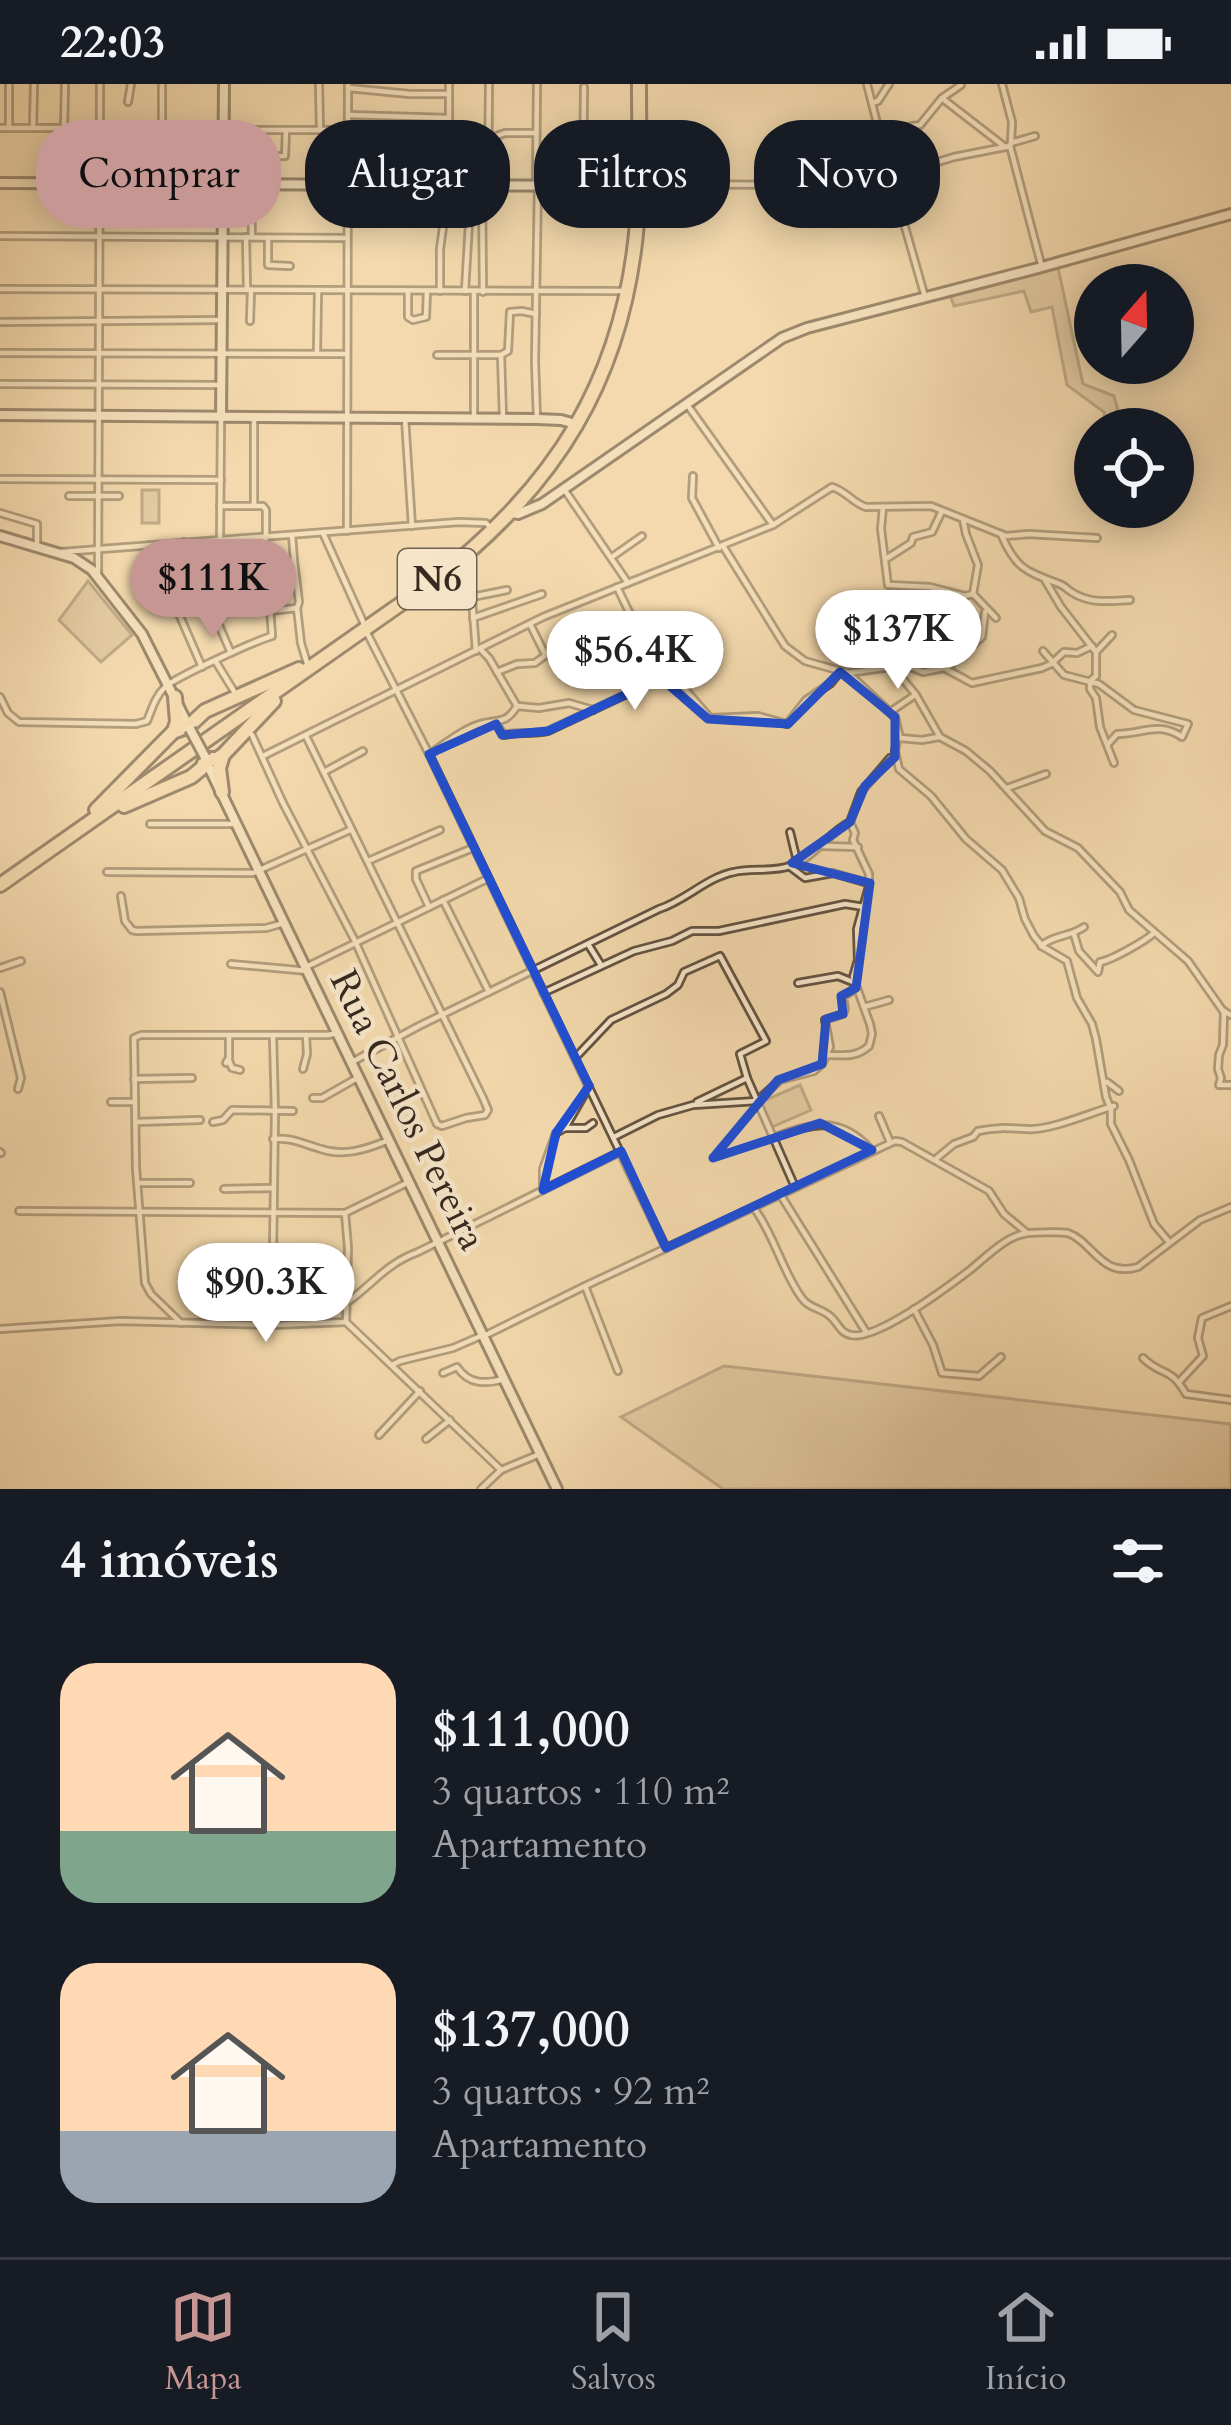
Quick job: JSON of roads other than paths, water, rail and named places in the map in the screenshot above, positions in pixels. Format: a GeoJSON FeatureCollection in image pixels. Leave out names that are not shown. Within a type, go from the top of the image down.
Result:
{"type":"FeatureCollection","features":[{"type":"Feature","properties":{"kind":"highway","name":"N6"},"geometry":{"type":"LineString","coordinates":[[636,84],[637,120]]}},
{"type":"Feature","properties":{"kind":"highway","name":"N6"},"geometry":{"type":"LineString","coordinates":[[365,627],[490,527],[524,491],[572,423],[606,349],[622,291],[632,228]]}},
{"type":"Feature","properties":{"kind":"highway","name":"N6"},"geometry":{"type":"LineString","coordinates":[[0,881],[465,558],[513,513],[568,440],[590,401],[608,358],[629,281],[637,228]]}},
{"type":"Feature","properties":{"kind":"highway"},"geometry":{"type":"LineString","coordinates":[[173,732],[190,727],[205,712],[300,670]]}},
{"type":"Feature","properties":{"kind":"highway"},"geometry":{"type":"LineString","coordinates":[[96,814],[190,777],[202,768],[205,758],[223,755],[300,670]]}},
{"type":"Feature","properties":{"kind":"highway"},"geometry":{"type":"LineString","coordinates":[[171,690],[187,706],[205,712]]}},
{"type":"Feature","properties":{"kind":"highway"},"geometry":{"type":"LineString","coordinates":[[96,814],[173,732],[177,722],[171,690]]}},
{"type":"Feature","properties":{"kind":"highway"},"geometry":{"type":"LineString","coordinates":[[222,792],[219,768],[223,755]]}},
{"type":"Feature","properties":{"kind":"highway"},"geometry":{"type":"LineString","coordinates":[[190,777],[206,779],[222,792]]}},
{"type":"Feature","properties":{"kind":"main road"},"geometry":{"type":"LineString","coordinates":[[224,84],[224,120]]}},
{"type":"Feature","properties":{"kind":"main road"},"geometry":{"type":"LineString","coordinates":[[0,183],[36,183]]}},
{"type":"Feature","properties":{"kind":"main road"},"geometry":{"type":"LineString","coordinates":[[513,513],[534,509],[782,338],[1231,214]]}},
{"type":"Feature","properties":{"kind":"main road"},"geometry":{"type":"LineString","coordinates":[[221,417],[223,228]]}},
{"type":"Feature","properties":{"kind":"main road"},"geometry":{"type":"LineString","coordinates":[[0,415],[561,419],[572,423]]}},
{"type":"Feature","properties":{"kind":"main road"},"geometry":{"type":"LineString","coordinates":[[0,536],[79,560],[98,579]]}},
{"type":"Feature","properties":{"kind":"main road","name":"Rua Carlos Pereira"},"geometry":{"type":"LineString","coordinates":[[98,579],[140,632],[190,727],[556,1489]]}},
{"type":"Feature","properties":{"kind":"street"},"geometry":{"type":"LineString","coordinates":[[9,128],[10,84]]}},
{"type":"Feature","properties":{"kind":"street"},"geometry":{"type":"LineString","coordinates":[[33,128],[34,84]]}},
{"type":"Feature","properties":{"kind":"street"},"geometry":{"type":"LineString","coordinates":[[0,128],[64,128],[64,84]]}},
{"type":"Feature","properties":{"kind":"street"},"geometry":{"type":"LineString","coordinates":[[99,120],[100,84]]}},
{"type":"Feature","properties":{"kind":"street"},"geometry":{"type":"LineString","coordinates":[[128,102],[131,84]]}},
{"type":"Feature","properties":{"kind":"street"},"geometry":{"type":"LineString","coordinates":[[161,84],[162,120]]}},
{"type":"Feature","properties":{"kind":"street"},"geometry":{"type":"LineString","coordinates":[[319,84],[320,120]]}},
{"type":"Feature","properties":{"kind":"street"},"geometry":{"type":"LineString","coordinates":[[347,115],[448,118],[449,84]]}},
{"type":"Feature","properties":{"kind":"street"},"geometry":{"type":"LineString","coordinates":[[488,120],[489,84]]}},
{"type":"Feature","properties":{"kind":"street"},"geometry":{"type":"LineString","coordinates":[[537,84],[537,120]]}},
{"type":"Feature","properties":{"kind":"street"},"geometry":{"type":"LineString","coordinates":[[867,84],[877,120]]}},
{"type":"Feature","properties":{"kind":"street"},"geometry":{"type":"LineString","coordinates":[[872,103],[889,84]]}},
{"type":"Feature","properties":{"kind":"street"},"geometry":{"type":"LineString","coordinates":[[924,120],[961,84]]}},
{"type":"Feature","properties":{"kind":"street"},"geometry":{"type":"LineString","coordinates":[[1003,84],[1012,122],[1008,145],[1042,267]]}},
{"type":"Feature","properties":{"kind":"street"},"geometry":{"type":"LineString","coordinates":[[347,120],[347,86],[449,94]]}},
{"type":"Feature","properties":{"kind":"street"},"geometry":{"type":"LineString","coordinates":[[584,86],[584,120]]}},
{"type":"Feature","properties":{"kind":"street"},"geometry":{"type":"LineString","coordinates":[[942,98],[987,136],[1008,145]]}},
{"type":"Feature","properties":{"kind":"street"},"geometry":{"type":"LineString","coordinates":[[281,130],[305,130]]}},
{"type":"Feature","properties":{"kind":"street"},"geometry":{"type":"LineString","coordinates":[[281,156],[285,156],[286,130]]}},
{"type":"Feature","properties":{"kind":"street"},"geometry":{"type":"LineString","coordinates":[[940,162],[1035,136]]}},
{"type":"Feature","properties":{"kind":"street"},"geometry":{"type":"LineString","coordinates":[[98,579],[99,228]]}},
{"type":"Feature","properties":{"kind":"street"},"geometry":{"type":"LineString","coordinates":[[249,228],[250,321]]}},
{"type":"Feature","properties":{"kind":"street"},"geometry":{"type":"LineString","coordinates":[[347,228],[347,531]]}},
{"type":"Feature","properties":{"kind":"street"},"geometry":{"type":"LineString","coordinates":[[440,291],[443,228]]}},
{"type":"Feature","properties":{"kind":"street"},"geometry":{"type":"LineString","coordinates":[[465,291],[474,228]]}},
{"type":"Feature","properties":{"kind":"street"},"geometry":{"type":"LineString","coordinates":[[482,228],[483,292]]}},
{"type":"Feature","properties":{"kind":"street"},"geometry":{"type":"LineString","coordinates":[[537,228],[537,419]]}},
{"type":"Feature","properties":{"kind":"street"},"geometry":{"type":"LineString","coordinates":[[905,228],[925,296]]}},
{"type":"Feature","properties":{"kind":"street"},"geometry":{"type":"LineString","coordinates":[[0,236],[347,238]]}},
{"type":"Feature","properties":{"kind":"street"},"geometry":{"type":"LineString","coordinates":[[268,238],[268,265],[290,266]]}},
{"type":"Feature","properties":{"kind":"street"},"geometry":{"type":"LineString","coordinates":[[0,289],[622,291]]}},
{"type":"Feature","properties":{"kind":"street"},"geometry":{"type":"LineString","coordinates":[[317,354],[318,291]]}},
{"type":"Feature","properties":{"kind":"street"},"geometry":{"type":"LineString","coordinates":[[408,291],[408,317],[424,320],[427,291]]}},
{"type":"Feature","properties":{"kind":"street"},"geometry":{"type":"LineString","coordinates":[[474,292],[474,419]]}},
{"type":"Feature","properties":{"kind":"street"},"geometry":{"type":"LineString","coordinates":[[436,355],[501,355],[508,351],[510,312],[536,314]]}},
{"type":"Feature","properties":{"kind":"street"},"geometry":{"type":"LineString","coordinates":[[0,322],[222,320]]}},
{"type":"Feature","properties":{"kind":"street"},"geometry":{"type":"LineString","coordinates":[[0,353],[347,354]]}},
{"type":"Feature","properties":{"kind":"street"},"geometry":{"type":"LineString","coordinates":[[501,355],[502,419]]}},
{"type":"Feature","properties":{"kind":"street"},"geometry":{"type":"LineString","coordinates":[[0,384],[222,386]]}},
{"type":"Feature","properties":{"kind":"street"},"geometry":{"type":"LineString","coordinates":[[686,403],[773,525]]}},
{"type":"Feature","properties":{"kind":"street"},"geometry":{"type":"LineString","coordinates":[[220,540],[221,417]]}},
{"type":"Feature","properties":{"kind":"street"},"geometry":{"type":"LineString","coordinates":[[254,417],[254,506]]}},
{"type":"Feature","properties":{"kind":"street"},"geometry":{"type":"LineString","coordinates":[[405,418],[412,526]]}},
{"type":"Feature","properties":{"kind":"street"},"geometry":{"type":"LineString","coordinates":[[693,476],[692,498],[738,574],[785,646],[805,661],[844,672],[904,665],[923,672],[947,668],[982,637],[985,609]]}},
{"type":"Feature","properties":{"kind":"street"},"geometry":{"type":"LineString","coordinates":[[0,479],[221,480]]}},
{"type":"Feature","properties":{"kind":"street"},"geometry":{"type":"LineString","coordinates":[[263,756],[530,624],[773,525],[832,487],[860,505],[942,509],[1001,534],[1097,538]]}},
{"type":"Feature","properties":{"kind":"street"},"geometry":{"type":"LineString","coordinates":[[564,489],[628,583]]}},
{"type":"Feature","properties":{"kind":"street"},"geometry":{"type":"LineString","coordinates":[[69,496],[119,496]]}},
{"type":"Feature","properties":{"kind":"street"},"geometry":{"type":"LineString","coordinates":[[0,697],[19,722],[136,724],[148,720],[153,702],[203,668],[272,636],[266,510],[262,506],[220,506]]}},
{"type":"Feature","properties":{"kind":"street"},"geometry":{"type":"LineString","coordinates":[[883,506],[880,529],[888,585],[969,595],[995,618]]}},
{"type":"Feature","properties":{"kind":"street"},"geometry":{"type":"LineString","coordinates":[[886,559],[914,537],[932,532],[942,509]]}},
{"type":"Feature","properties":{"kind":"street"},"geometry":{"type":"LineString","coordinates":[[0,512],[38,524],[37,548]]}},
{"type":"Feature","properties":{"kind":"street"},"geometry":{"type":"LineString","coordinates":[[893,667],[937,635],[946,616],[969,595],[978,565],[963,519]]}},
{"type":"Feature","properties":{"kind":"street"},"geometry":{"type":"LineString","coordinates":[[54,553],[459,522],[490,527]]}},
{"type":"Feature","properties":{"kind":"street"},"geometry":{"type":"LineString","coordinates":[[323,533],[666,1249]]}},
{"type":"Feature","properties":{"kind":"street"},"geometry":{"type":"LineString","coordinates":[[1001,534],[1012,559],[1031,574],[1097,602],[1130,600]]}},
{"type":"Feature","properties":{"kind":"street"},"geometry":{"type":"LineString","coordinates":[[292,535],[300,670]]}},
{"type":"Feature","properties":{"kind":"street"},"geometry":{"type":"LineString","coordinates":[[612,557],[642,536]]}},
{"type":"Feature","properties":{"kind":"street"},"geometry":{"type":"LineString","coordinates":[[183,542],[231,654]]}},
{"type":"Feature","properties":{"kind":"street"},"geometry":{"type":"LineString","coordinates":[[149,545],[203,668]]}},
{"type":"Feature","properties":{"kind":"street"},"geometry":{"type":"LineString","coordinates":[[465,558],[478,650],[489,658],[517,706]]}},
{"type":"Feature","properties":{"kind":"street"},"geometry":{"type":"LineString","coordinates":[[233,568],[294,561]]}},
{"type":"Feature","properties":{"kind":"street"},"geometry":{"type":"LineString","coordinates":[[1045,580],[1094,649],[1096,676],[1089,682]]}},
{"type":"Feature","properties":{"kind":"street"},"geometry":{"type":"LineString","coordinates":[[617,587],[662,678],[684,688],[710,718],[758,716],[788,724],[806,700],[844,672]]}},
{"type":"Feature","properties":{"kind":"street"},"geometry":{"type":"LineString","coordinates":[[472,597],[507,590]]}},
{"type":"Feature","properties":{"kind":"street"},"geometry":{"type":"LineString","coordinates":[[473,618],[542,594]]}},
{"type":"Feature","properties":{"kind":"street"},"geometry":{"type":"LineString","coordinates":[[270,611],[297,608]]}},
{"type":"Feature","properties":{"kind":"street"},"geometry":{"type":"LineString","coordinates":[[530,624],[545,654]]}},
{"type":"Feature","properties":{"kind":"street"},"geometry":{"type":"LineString","coordinates":[[947,668],[973,683],[1042,668],[1064,652],[1094,649],[1112,635]]}},
{"type":"Feature","properties":{"kind":"street"},"geometry":{"type":"LineString","coordinates":[[496,672],[535,663],[570,643]]}},
{"type":"Feature","properties":{"kind":"street"},"geometry":{"type":"LineString","coordinates":[[1043,651],[1064,675],[1100,684],[1134,710],[1188,724],[1182,736],[1158,727],[1117,734],[1108,744]]}},
{"type":"Feature","properties":{"kind":"street"},"geometry":{"type":"LineString","coordinates":[[216,662],[237,697]]}},
{"type":"Feature","properties":{"kind":"street"},"geometry":{"type":"LineString","coordinates":[[893,667],[940,736],[970,754],[1045,831],[1075,845],[1120,892],[1129,910],[1187,961],[1228,1013],[1218,1069],[1219,1085],[1231,1084]]}},
{"type":"Feature","properties":{"kind":"street"},"geometry":{"type":"LineString","coordinates":[[844,672],[896,720],[898,769],[931,796],[966,839],[1002,871],[1041,946],[1063,958],[1071,970],[1077,998],[1092,1024],[1106,1097],[1112,1106],[1111,1124],[1154,1224],[1169,1242]]}},
{"type":"Feature","properties":{"kind":"street"},"geometry":{"type":"LineString","coordinates":[[496,724],[504,735],[518,731],[535,735],[662,678]]}},
{"type":"Feature","properties":{"kind":"street"},"geometry":{"type":"LineString","coordinates":[[1089,682],[1114,764]]}},
{"type":"Feature","properties":{"kind":"street"},"geometry":{"type":"LineString","coordinates":[[890,712],[916,695]]}},
{"type":"Feature","properties":{"kind":"street"},"geometry":{"type":"LineString","coordinates":[[517,706],[569,704],[593,710]]}},
{"type":"Feature","properties":{"kind":"street"},"geometry":{"type":"LineString","coordinates":[[430,754],[484,723],[496,724],[517,706]]}},
{"type":"Feature","properties":{"kind":"street"},"geometry":{"type":"LineString","coordinates":[[252,735],[355,941],[439,1126],[485,1115],[483,1098],[306,736]]}},
{"type":"Feature","properties":{"kind":"street"},"geometry":{"type":"LineString","coordinates":[[898,736],[922,740],[940,736]]}},
{"type":"Feature","properties":{"kind":"street"},"geometry":{"type":"LineString","coordinates":[[324,772],[363,751]]}},
{"type":"Feature","properties":{"kind":"street"},"geometry":{"type":"LineString","coordinates":[[693,1105],[757,1101],[780,1080],[817,1069],[828,1055],[825,1020],[842,1014],[843,997],[854,985],[857,929],[870,883],[850,822],[865,786],[896,757]]}},
{"type":"Feature","properties":{"kind":"street"},"geometry":{"type":"LineString","coordinates":[[1006,788],[1046,774]]}},
{"type":"Feature","properties":{"kind":"street"},"geometry":{"type":"LineString","coordinates":[[352,1062],[677,904],[729,872],[790,866],[850,822]]}},
{"type":"Feature","properties":{"kind":"street"},"geometry":{"type":"LineString","coordinates":[[150,824],[236,824]]}},
{"type":"Feature","properties":{"kind":"street"},"geometry":{"type":"LineString","coordinates":[[107,872],[260,871],[352,829]]}},
{"type":"Feature","properties":{"kind":"street"},"geometry":{"type":"LineString","coordinates":[[368,861],[440,830]]}},
{"type":"Feature","properties":{"kind":"street"},"geometry":{"type":"LineString","coordinates":[[790,832],[797,861]]}},
{"type":"Feature","properties":{"kind":"street"},"geometry":{"type":"LineString","coordinates":[[822,846],[858,848]]}},
{"type":"Feature","properties":{"kind":"street"},"geometry":{"type":"LineString","coordinates":[[429,907],[416,872],[473,848]]}},
{"type":"Feature","properties":{"kind":"street"},"geometry":{"type":"LineString","coordinates":[[790,866],[805,878],[830,873],[870,883]]}},
{"type":"Feature","properties":{"kind":"street"},"geometry":{"type":"LineString","coordinates":[[231,964],[307,969],[355,941],[488,879]]}},
{"type":"Feature","properties":{"kind":"street"},"geometry":{"type":"LineString","coordinates":[[122,896],[125,921],[132,930],[266,928],[284,923]]}},
{"type":"Feature","properties":{"kind":"street"},"geometry":{"type":"LineString","coordinates":[[443,900],[489,992]]}},
{"type":"Feature","properties":{"kind":"street"},"geometry":{"type":"LineString","coordinates":[[543,993],[634,951],[692,931],[719,932],[845,904],[864,907]]}},
{"type":"Feature","properties":{"kind":"street"},"geometry":{"type":"LineString","coordinates":[[1041,946],[1084,927]]}},
{"type":"Feature","properties":{"kind":"street"},"geometry":{"type":"LineString","coordinates":[[1074,934],[1079,951],[1098,972],[1100,962],[1142,943],[1154,932]]}},
{"type":"Feature","properties":{"kind":"street"},"geometry":{"type":"LineString","coordinates":[[588,944],[602,966]]}},
{"type":"Feature","properties":{"kind":"street"},"geometry":{"type":"LineString","coordinates":[[575,1058],[608,1022],[666,994],[684,972],[720,956],[766,1041],[740,1054],[795,1187]]}},
{"type":"Feature","properties":{"kind":"street"},"geometry":{"type":"LineString","coordinates":[[0,968],[21,961]]}},
{"type":"Feature","properties":{"kind":"street"},"geometry":{"type":"LineString","coordinates":[[798,983],[838,976],[854,985],[864,1007],[872,1034],[869,1046],[847,1056],[828,1055]]}},
{"type":"Feature","properties":{"kind":"street"},"geometry":{"type":"LineString","coordinates":[[0,992],[21,1078],[18,1089]]}},
{"type":"Feature","properties":{"kind":"street"},"geometry":{"type":"LineString","coordinates":[[864,1007],[889,1000]]}},
{"type":"Feature","properties":{"kind":"street"},"geometry":{"type":"LineString","coordinates":[[0,1030],[9,1028]]}},
{"type":"Feature","properties":{"kind":"street"},"geometry":{"type":"LineString","coordinates":[[181,1323],[145,1285],[132,1045],[137,1036],[338,1032]]}},
{"type":"Feature","properties":{"kind":"street"},"geometry":{"type":"LineString","coordinates":[[229,1035],[227,1062],[240,1070]]}},
{"type":"Feature","properties":{"kind":"street"},"geometry":{"type":"LineString","coordinates":[[303,1069],[306,1035]]}},
{"type":"Feature","properties":{"kind":"street"},"geometry":{"type":"LineString","coordinates":[[272,1325],[273,1036]]}},
{"type":"Feature","properties":{"kind":"street"},"geometry":{"type":"LineString","coordinates":[[313,1099],[359,1077]]}},
{"type":"Feature","properties":{"kind":"street"},"geometry":{"type":"LineString","coordinates":[[1104,1077],[1120,1091]]}},
{"type":"Feature","properties":{"kind":"street"},"geometry":{"type":"LineString","coordinates":[[134,1079],[192,1078]]}},
{"type":"Feature","properties":{"kind":"street"},"geometry":{"type":"LineString","coordinates":[[614,1137],[747,1078]]}},
{"type":"Feature","properties":{"kind":"street"},"geometry":{"type":"LineString","coordinates":[[566,1128],[590,1086]]}},
{"type":"Feature","properties":{"kind":"street"},"geometry":{"type":"LineString","coordinates":[[111,1102],[136,1102]]}},
{"type":"Feature","properties":{"kind":"street"},"geometry":{"type":"LineString","coordinates":[[935,1160],[978,1132],[1046,1127],[1112,1106]]}},
{"type":"Feature","properties":{"kind":"street"},"geometry":{"type":"LineString","coordinates":[[213,1122],[224,1120],[232,1110],[293,1111]]}},
{"type":"Feature","properties":{"kind":"street"},"geometry":{"type":"LineString","coordinates":[[879,1116],[890,1142]]}},
{"type":"Feature","properties":{"kind":"street"},"geometry":{"type":"LineString","coordinates":[[136,1122],[200,1120]]}},
{"type":"Feature","properties":{"kind":"street"},"geometry":{"type":"LineString","coordinates":[[543,1190],[542,1174],[556,1133],[593,1123]]}},
{"type":"Feature","properties":{"kind":"street"},"geometry":{"type":"LineString","coordinates":[[773,1138],[826,1124],[861,1138],[872,1150]]}},
{"type":"Feature","properties":{"kind":"street"},"geometry":{"type":"LineString","coordinates":[[273,1139],[292,1138],[334,1153],[389,1140]]}},
{"type":"Feature","properties":{"kind":"street"},"geometry":{"type":"LineString","coordinates":[[392,1365],[483,1336],[890,1142],[902,1142],[989,1191],[1004,1214],[1028,1232],[1064,1232],[1098,1258],[1128,1270],[1138,1268],[1213,1213],[1231,1207]]}},
{"type":"Feature","properties":{"kind":"street"},"geometry":{"type":"LineString","coordinates":[[347,1303],[394,1261],[620,1152]]}},
{"type":"Feature","properties":{"kind":"street"},"geometry":{"type":"LineString","coordinates":[[19,1211],[345,1213],[409,1182]]}},
{"type":"Feature","properties":{"kind":"street"},"geometry":{"type":"LineString","coordinates":[[137,1184],[190,1183]]}},
{"type":"Feature","properties":{"kind":"street"},"geometry":{"type":"LineString","coordinates":[[224,1189],[273,1188]]}},
{"type":"Feature","properties":{"kind":"street"},"geometry":{"type":"LineString","coordinates":[[780,1194],[867,1334]]}},
{"type":"Feature","properties":{"kind":"street"},"geometry":{"type":"LineString","coordinates":[[754,1208],[807,1305],[827,1313],[847,1334],[867,1334],[914,1309],[1028,1232]]}},
{"type":"Feature","properties":{"kind":"street"},"geometry":{"type":"LineString","coordinates":[[345,1213],[346,1322]]}},
{"type":"Feature","properties":{"kind":"street"},"geometry":{"type":"LineString","coordinates":[[585,1286],[618,1371]]}},
{"type":"Feature","properties":{"kind":"street"},"geometry":{"type":"LineString","coordinates":[[1180,1381],[1203,1358],[1198,1338],[1202,1318],[1231,1306]]}},
{"type":"Feature","properties":{"kind":"street"},"geometry":{"type":"LineString","coordinates":[[914,1309],[942,1372],[979,1376],[1001,1357]]}},
{"type":"Feature","properties":{"kind":"street"},"geometry":{"type":"LineString","coordinates":[[0,1330],[105,1321],[346,1322],[502,1469]]}},
{"type":"Feature","properties":{"kind":"street"},"geometry":{"type":"LineString","coordinates":[[1142,1358],[1180,1381],[1186,1394],[1231,1400]]}},
{"type":"Feature","properties":{"kind":"street"},"geometry":{"type":"LineString","coordinates":[[443,1372],[458,1366],[476,1382],[504,1379]]}},
{"type":"Feature","properties":{"kind":"street"},"geometry":{"type":"LineString","coordinates":[[379,1435],[420,1391]]}},
{"type":"Feature","properties":{"kind":"street"},"geometry":{"type":"LineString","coordinates":[[426,1438],[450,1420]]}},
{"type":"Feature","properties":{"kind":"street"},"geometry":{"type":"LineString","coordinates":[[481,1489],[502,1469],[540,1454]]}}]}
